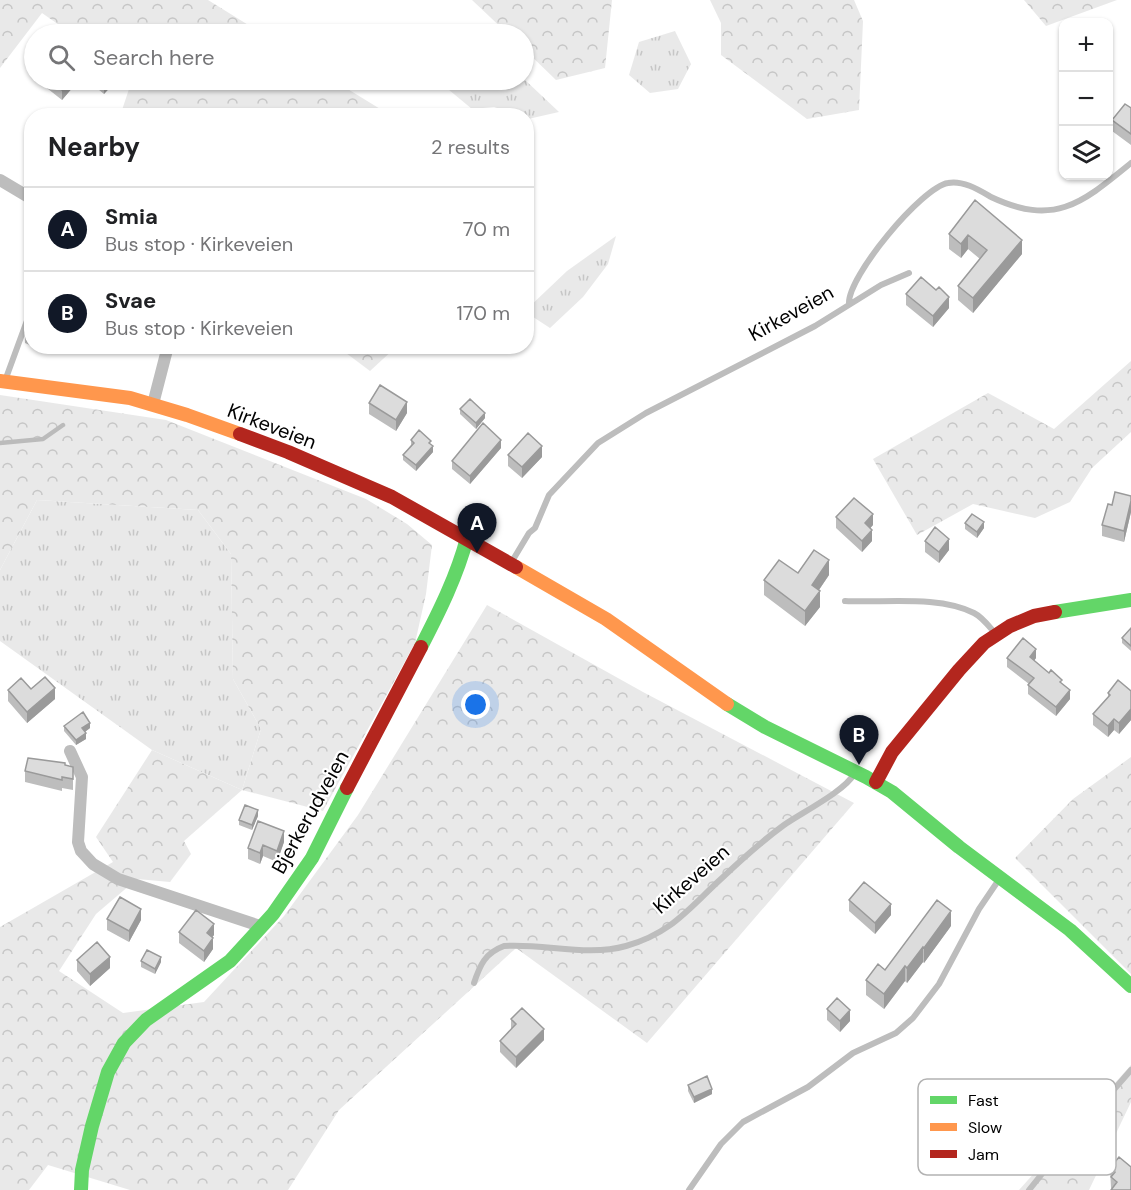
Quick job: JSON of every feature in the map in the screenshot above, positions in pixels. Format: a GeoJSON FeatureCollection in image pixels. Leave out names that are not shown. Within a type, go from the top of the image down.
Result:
{"type":"FeatureCollection","features":[{"type":"Feature","properties":{"kind":"main road","name":"Kirkeveien"},"geometry":{"type":"LineString","coordinates":[[2,381],[92,391],[153,404],[224,428],[392,497],[606,619],[738,711],[765,727],[876,782],[1070,930],[1131,986]]}},
{"type":"Feature","properties":{"kind":"main road","name":"Bjerkerudveien"},"geometry":{"type":"LineString","coordinates":[[81,1190],[82,1170],[92,1126],[108,1072],[124,1043],[146,1020],[230,961],[273,914],[312,858],[360,761],[434,622],[462,557],[467,538]]}},
{"type":"Feature","properties":{"kind":"main road"},"geometry":{"type":"LineString","coordinates":[[876,782],[892,752],[944,688],[984,644],[997,634],[1034,616],[1131,600]]}},
{"type":"Feature","properties":{"kind":"street"},"geometry":{"type":"LineString","coordinates":[[0,180],[24,195]]}},
{"type":"Feature","properties":{"kind":"street"},"geometry":{"type":"LineString","coordinates":[[153,404],[166,354]]}},
{"type":"Feature","properties":{"kind":"street"},"geometry":{"type":"LineString","coordinates":[[69,751],[82,777],[78,842],[81,850],[93,864],[118,879],[260,926]]}},
{"type":"Feature","properties":{"kind":"lane","name":"Kirkeveien"},"geometry":{"type":"LineString","coordinates":[[511,563],[529,533],[535,528],[549,495],[598,443],[646,413],[815,326],[849,304],[853,287],[872,256],[918,202],[939,186],[951,182],[962,183],[1007,204],[1046,212],[1063,209],[1081,201],[1131,163]]}},
{"type":"Feature","properties":{"kind":"lane"},"geometry":{"type":"LineString","coordinates":[[849,304],[881,285],[909,273]]}},
{"type":"Feature","properties":{"kind":"lane"},"geometry":{"type":"LineString","coordinates":[[2,381],[24,327]]}},
{"type":"Feature","properties":{"kind":"lane"},"geometry":{"type":"LineString","coordinates":[[845,601],[923,602],[948,605],[975,613],[997,634]]}},
{"type":"Feature","properties":{"kind":"lane","name":"Kirkeveien"},"geometry":{"type":"LineString","coordinates":[[474,983],[483,959],[504,946],[613,948],[653,936],[673,925],[771,834],[838,790],[851,779],[855,771]]}},
{"type":"Feature","properties":{"kind":"lane"},"geometry":{"type":"LineString","coordinates":[[689,1190],[720,1144],[743,1122],[808,1087],[853,1053],[896,1033],[913,1018],[939,984],[979,909],[1000,878]]}},
{"type":"Feature","properties":{"kind":"lane"},"geometry":{"type":"LineString","coordinates":[[1116,1087],[1131,1070]]}},
{"type":"Feature","properties":{"kind":"lane"},"geometry":{"type":"LineString","coordinates":[[1029,1190],[1041,1175]]}},
{"type":"Feature","properties":{"kind":"green space"},"geometry":{"type":"Polygon","coordinates":[[[0,0],[208,0],[247,24],[58,24],[42,13],[34,24],[24,24],[24,37],[0,68],[0,0]]]}},
{"type":"Feature","properties":{"kind":"green space"},"geometry":{"type":"Polygon","coordinates":[[[472,0],[612,0],[605,68],[556,80],[534,59],[534,24],[497,24],[472,0]]]}},
{"type":"Feature","properties":{"kind":"green space"},"geometry":{"type":"Polygon","coordinates":[[[710,0],[854,0],[863,21],[859,110],[807,119],[721,55],[721,23],[710,0]]]}},
{"type":"Feature","properties":{"kind":"green space"},"geometry":{"type":"Polygon","coordinates":[[[1024,0],[1117,0],[1068,18],[1059,18],[1059,21],[1046,26],[1024,0]]]}},
{"type":"Feature","properties":{"kind":"green space"},"geometry":{"type":"Polygon","coordinates":[[[675,31],[691,64],[678,89],[650,93],[629,75],[639,42],[675,31]]]}},
{"type":"Feature","properties":{"kind":"green space"},"geometry":{"type":"Polygon","coordinates":[[[534,88],[559,112],[534,118],[534,108],[471,108],[449,90],[534,88]]]}},
{"type":"Feature","properties":{"kind":"green space"},"geometry":{"type":"Polygon","coordinates":[[[129,90],[349,90],[379,108],[123,108],[129,90]]]}},
{"type":"Feature","properties":{"kind":"green space"},"geometry":{"type":"Polygon","coordinates":[[[616,236],[608,264],[583,297],[550,328],[534,318],[534,302],[567,271],[616,236]]]}},
{"type":"Feature","properties":{"kind":"green space"},"geometry":{"type":"Polygon","coordinates":[[[347,354],[388,354],[370,371],[347,354]]]}},
{"type":"Feature","properties":{"kind":"green space"},"geometry":{"type":"Polygon","coordinates":[[[1131,361],[1131,432],[1092,468],[1070,502],[1035,518],[973,504],[917,535],[873,459],[988,393],[1054,429],[1131,361]]]}},
{"type":"Feature","properties":{"kind":"green space"},"geometry":{"type":"Polygon","coordinates":[[[0,395],[166,420],[366,499],[407,524],[432,545],[426,594],[415,643],[323,811],[242,790],[261,729],[233,679],[231,554],[198,510],[37,500],[0,570],[0,395]]]}},
{"type":"Feature","properties":{"kind":"green space"},"geometry":{"type":"Polygon","coordinates":[[[37,500],[198,510],[231,554],[233,679],[261,729],[242,790],[152,750],[0,641],[0,570],[37,500]]]}},
{"type":"Feature","properties":{"kind":"green space"},"geometry":{"type":"Polygon","coordinates":[[[487,605],[643,692],[854,803],[647,1043],[516,948],[339,1110],[288,1190],[130,1190],[48,1165],[29,1190],[0,1190],[0,927],[113,862],[96,837],[152,750],[242,790],[184,841],[191,854],[170,882],[137,879],[96,914],[59,971],[123,1013],[204,1002],[284,916],[358,815],[487,605]]]}},
{"type":"Feature","properties":{"kind":"green space"},"geometry":{"type":"Polygon","coordinates":[[[1131,757],[1131,974],[1015,858],[1073,799],[1131,757]]]}},
{"type":"Feature","properties":{"kind":"green space"},"geometry":{"type":"Polygon","coordinates":[[[1131,1065],[1131,1102],[1116,1133],[1116,1082],[1131,1065]]]}},
{"type":"Feature","properties":{"kind":"green space"},"geometry":{"type":"Polygon","coordinates":[[[1032,1175],[1096,1175],[1089,1190],[1019,1190],[1032,1175]]]}},
{"type":"Feature","properties":{"kind":"building"},"geometry":{"type":"Polygon","coordinates":[[[1125,104],[1131,108],[1131,134],[1113,121],[1125,104]]]}},
{"type":"Feature","properties":{"kind":"building"},"geometry":{"type":"Polygon","coordinates":[[[975,200],[1022,240],[973,298],[958,286],[987,250],[968,235],[961,244],[949,234],[975,200]]]}},
{"type":"Feature","properties":{"kind":"building"},"geometry":{"type":"Polygon","coordinates":[[[921,277],[936,290],[939,287],[949,297],[933,316],[906,294],[921,277]]]}},
{"type":"Feature","properties":{"kind":"building"},"geometry":{"type":"Polygon","coordinates":[[[380,385],[407,402],[396,420],[369,403],[380,385]]]}},
{"type":"Feature","properties":{"kind":"building"},"geometry":{"type":"Polygon","coordinates":[[[470,399],[485,413],[476,423],[460,409],[470,399]]]}},
{"type":"Feature","properties":{"kind":"building"},"geometry":{"type":"Polygon","coordinates":[[[483,423],[501,440],[470,476],[452,461],[483,423]]]}},
{"type":"Feature","properties":{"kind":"building"},"geometry":{"type":"Polygon","coordinates":[[[419,430],[433,446],[416,465],[403,455],[414,443],[411,440],[419,430]]]}},
{"type":"Feature","properties":{"kind":"building"},"geometry":{"type":"Polygon","coordinates":[[[528,433],[542,446],[522,467],[508,455],[528,433]]]}},
{"type":"Feature","properties":{"kind":"building"},"geometry":{"type":"Polygon","coordinates":[[[1115,492],[1131,496],[1124,531],[1102,525],[1108,504],[1112,505],[1115,492]]]}},
{"type":"Feature","properties":{"kind":"building"},"geometry":{"type":"Polygon","coordinates":[[[854,498],[873,514],[865,523],[872,530],[862,541],[836,517],[854,498]]]}},
{"type":"Feature","properties":{"kind":"building"},"geometry":{"type":"Polygon","coordinates":[[[972,514],[984,522],[977,532],[965,523],[972,514]]]}},
{"type":"Feature","properties":{"kind":"building"},"geometry":{"type":"Polygon","coordinates":[[[935,527],[949,539],[939,552],[925,541],[935,527]]]}},
{"type":"Feature","properties":{"kind":"building"},"geometry":{"type":"Polygon","coordinates":[[[814,550],[829,560],[812,585],[820,591],[805,611],[764,580],[779,560],[798,573],[814,550]]]}},
{"type":"Feature","properties":{"kind":"building"},"geometry":{"type":"Polygon","coordinates":[[[1131,628],[1131,646],[1122,638],[1131,628]]]}},
{"type":"Feature","properties":{"kind":"building"},"geometry":{"type":"Polygon","coordinates":[[[1023,638],[1036,649],[1030,657],[1049,673],[1051,670],[1070,690],[1056,707],[1028,685],[1034,678],[1007,658],[1023,638]]]}},
{"type":"Feature","properties":{"kind":"building"},"geometry":{"type":"Polygon","coordinates":[[[45,677],[55,688],[27,712],[8,690],[21,678],[31,689],[45,677]]]}},
{"type":"Feature","properties":{"kind":"building"},"geometry":{"type":"Polygon","coordinates":[[[1118,680],[1131,691],[1131,709],[1119,723],[1114,719],[1108,726],[1093,714],[1110,695],[1108,693],[1118,680]]]}},
{"type":"Feature","properties":{"kind":"building"},"geometry":{"type":"Polygon","coordinates":[[[83,712],[90,723],[82,728],[86,733],[76,740],[64,726],[83,712]]]}},
{"type":"Feature","properties":{"kind":"building"},"geometry":{"type":"Polygon","coordinates":[[[28,758],[65,763],[73,767],[73,779],[62,777],[62,780],[25,771],[28,758]]]}},
{"type":"Feature","properties":{"kind":"building"},"geometry":{"type":"Polygon","coordinates":[[[245,805],[258,810],[252,825],[239,820],[245,805]]]}},
{"type":"Feature","properties":{"kind":"building"},"geometry":{"type":"Polygon","coordinates":[[[258,821],[284,831],[277,851],[263,845],[260,853],[248,848],[258,821]]]}},
{"type":"Feature","properties":{"kind":"building"},"geometry":{"type":"Polygon","coordinates":[[[864,882],[891,904],[875,923],[849,900],[864,882]]]}},
{"type":"Feature","properties":{"kind":"building"},"geometry":{"type":"Polygon","coordinates":[[[120,897],[141,909],[129,931],[107,919],[120,897]]]}},
{"type":"Feature","properties":{"kind":"building"},"geometry":{"type":"Polygon","coordinates":[[[937,900],[951,911],[924,948],[907,968],[905,966],[884,994],[866,980],[878,964],[885,970],[937,900]]]}},
{"type":"Feature","properties":{"kind":"building"},"geometry":{"type":"Polygon","coordinates":[[[196,910],[214,924],[207,933],[213,938],[204,951],[179,932],[196,910]]]}},
{"type":"Feature","properties":{"kind":"building"},"geometry":{"type":"Polygon","coordinates":[[[97,942],[110,957],[90,974],[77,960],[97,942]]]}},
{"type":"Feature","properties":{"kind":"building"},"geometry":{"type":"Polygon","coordinates":[[[147,950],[161,957],[155,969],[141,961],[147,950]]]}},
{"type":"Feature","properties":{"kind":"building"},"geometry":{"type":"Polygon","coordinates":[[[837,998],[850,1010],[840,1021],[827,1009],[837,998]]]}},
{"type":"Feature","properties":{"kind":"building"},"geometry":{"type":"Polygon","coordinates":[[[522,1008],[544,1029],[516,1057],[500,1041],[516,1024],[511,1019],[522,1008]]]}},
{"type":"Feature","properties":{"kind":"building"},"geometry":{"type":"Polygon","coordinates":[[[707,1076],[712,1089],[694,1097],[688,1085],[707,1076]]]}},
{"type":"Feature","properties":{"kind":"building"},"geometry":{"type":"Polygon","coordinates":[[[1119,1157],[1131,1167],[1131,1190],[1111,1190],[1117,1182],[1111,1177],[1116,1175],[1116,1161],[1119,1157]]]}},
{"type":"Feature","properties":{"kind":"waterway"},"geometry":{"type":"LineString","coordinates":[[0,443],[43,439],[63,425]]}},
{"type":"Feature","properties":{"kind":"traffic: fast"},"geometry":{"type":"LineString","coordinates":[[421,647],[453,580],[467,538]]}},
{"type":"Feature","properties":{"kind":"traffic: fast"},"geometry":{"type":"LineString","coordinates":[[1055,612],[1131,600]]}},
{"type":"Feature","properties":{"kind":"traffic: fast"},"geometry":{"type":"LineString","coordinates":[[727,704],[765,727],[892,792],[959,847],[1070,930],[1131,986]]}},
{"type":"Feature","properties":{"kind":"traffic: fast"},"geometry":{"type":"LineString","coordinates":[[81,1190],[82,1170],[92,1126],[108,1072],[124,1043],[146,1020],[230,961],[273,914],[312,858],[347,788]]}},
{"type":"Feature","properties":{"kind":"traffic: slow"},"geometry":{"type":"LineString","coordinates":[[0,381],[130,398],[240,434]]}},
{"type":"Feature","properties":{"kind":"traffic: slow"},"geometry":{"type":"LineString","coordinates":[[516,567],[606,619],[727,704]]}},
{"type":"Feature","properties":{"kind":"traffic: jam"},"geometry":{"type":"LineString","coordinates":[[240,434],[392,497],[516,567]]}},
{"type":"Feature","properties":{"kind":"traffic: jam"},"geometry":{"type":"LineString","coordinates":[[876,782],[892,752],[984,643],[1010,626],[1034,616],[1055,612]]}},
{"type":"Feature","properties":{"kind":"traffic: jam"},"geometry":{"type":"LineString","coordinates":[[347,788],[421,647]]}},
{"type":"Feature","properties":{"kind":"place","name":"Smia"},"geometry":{"type":"Point","coordinates":[477,553]}},
{"type":"Feature","properties":{"kind":"place","name":"Svae"},"geometry":{"type":"Point","coordinates":[859,765]}}]}
